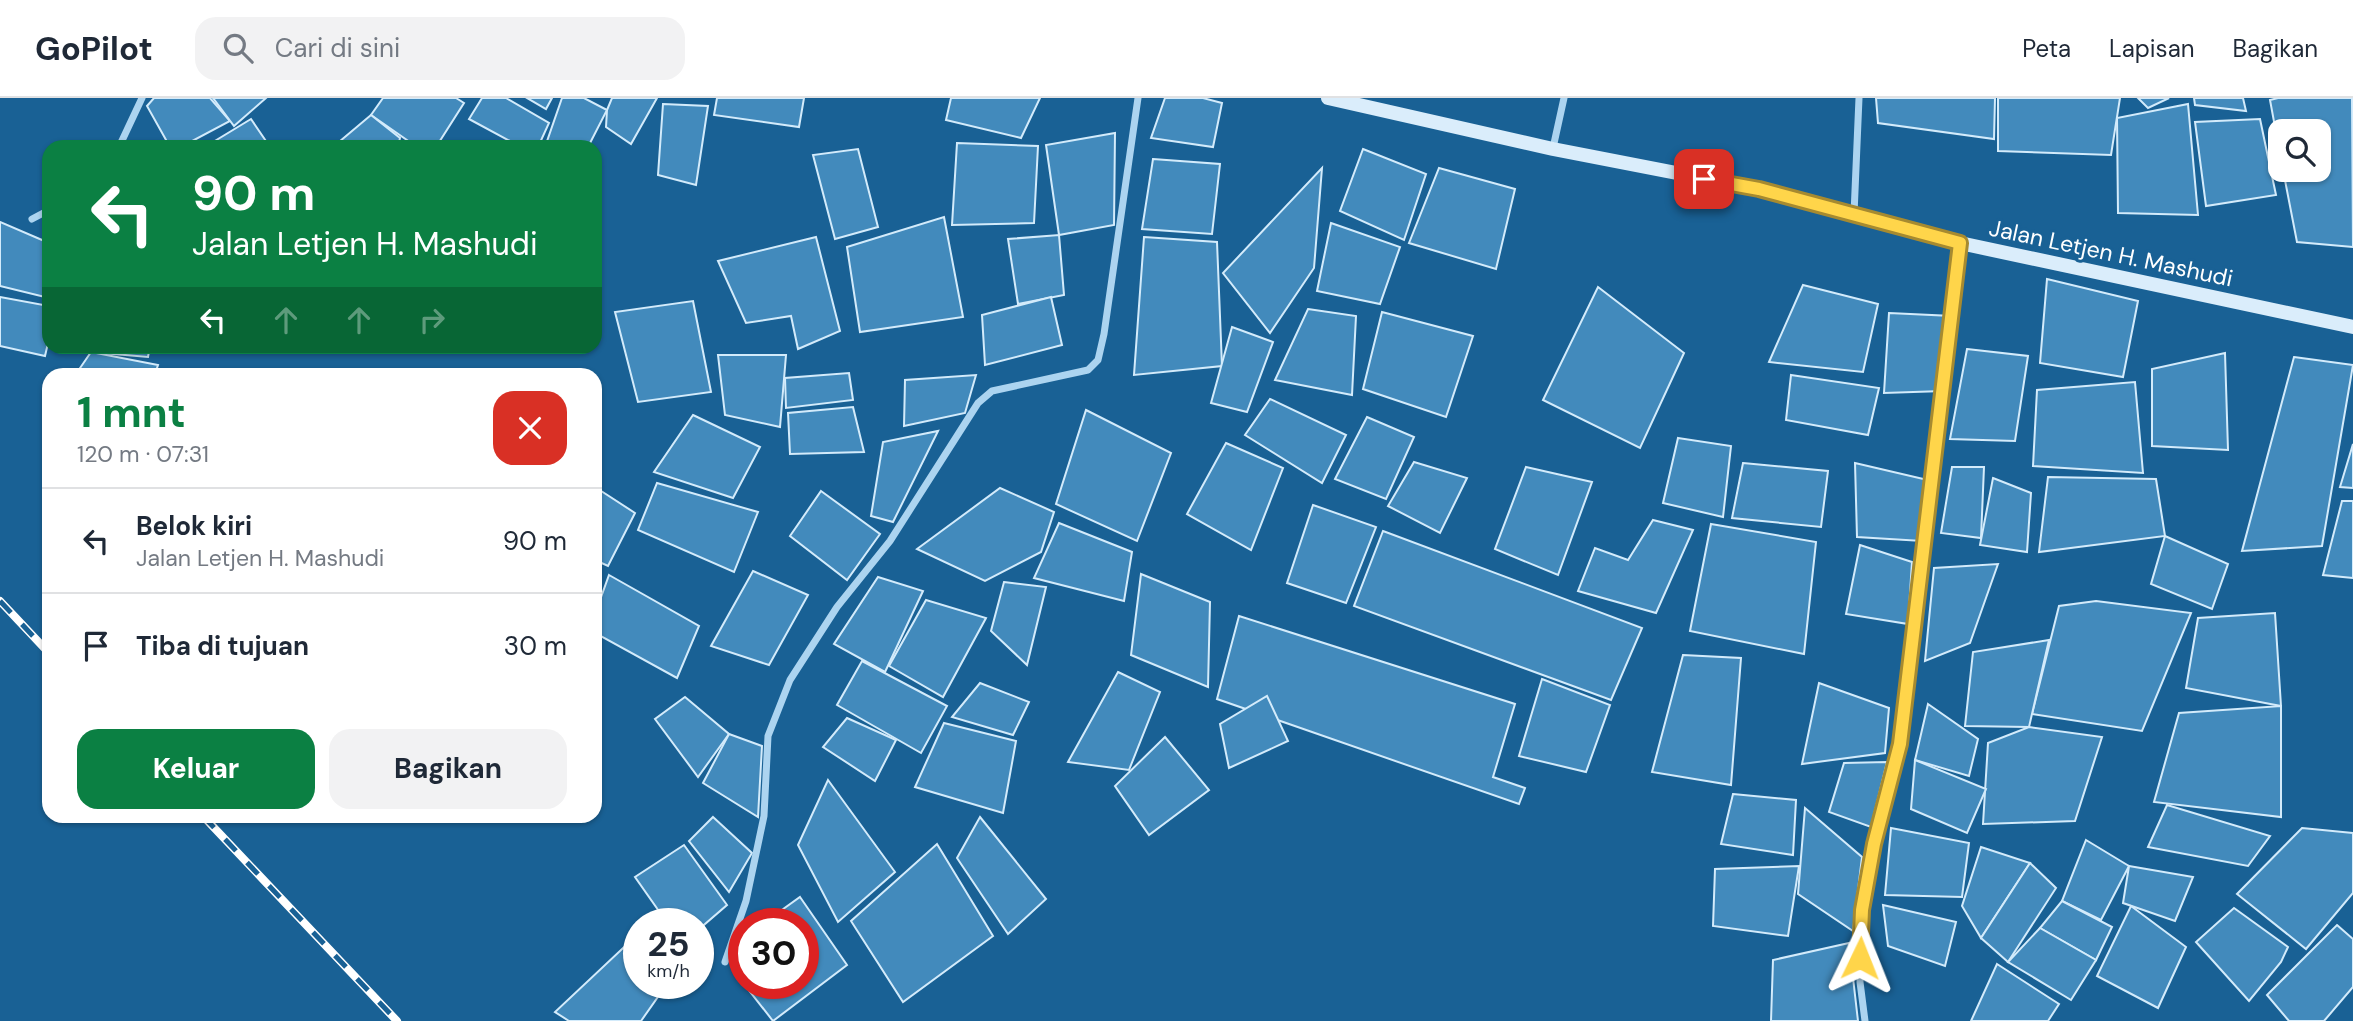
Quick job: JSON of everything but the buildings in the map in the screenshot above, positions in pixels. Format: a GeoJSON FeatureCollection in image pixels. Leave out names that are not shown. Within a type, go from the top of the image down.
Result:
{"type":"FeatureCollection","features":[{"type":"Feature","properties":{"kind":"main road","name":"Jalan Letjen H. Mashudi"},"geometry":{"type":"LineString","coordinates":[[1328,98],[1553,149],[1759,189],[1960,243],[2353,327]]}},
{"type":"Feature","properties":{"kind":"street"},"geometry":{"type":"LineString","coordinates":[[122,140],[142,98]]}},
{"type":"Feature","properties":{"kind":"street"},"geometry":{"type":"LineString","coordinates":[[725,961],[746,901],[764,816],[768,736],[790,680],[836,607],[890,541],[985,395],[992,391],[1088,370],[1098,360],[1138,98]]}},
{"type":"Feature","properties":{"kind":"street"},"geometry":{"type":"LineString","coordinates":[[1553,149],[1564,98]]}},
{"type":"Feature","properties":{"kind":"street"},"geometry":{"type":"LineString","coordinates":[[1854,214],[1859,98]]}},
{"type":"Feature","properties":{"kind":"street"},"geometry":{"type":"LineString","coordinates":[[32,219],[42,214]]}},
{"type":"Feature","properties":{"kind":"street"},"geometry":{"type":"LineString","coordinates":[[1865,1021],[1860,982],[1862,910],[1874,844],[1900,744],[1960,243]]}},
{"type":"Feature","properties":{"kind":"railway"},"geometry":{"type":"LineString","coordinates":[[0,601],[42,646]]}},
{"type":"Feature","properties":{"kind":"railway"},"geometry":{"type":"LineString","coordinates":[[210,823],[397,1021]]}},
{"type":"Feature","properties":{"kind":"route"},"geometry":{"type":"LineString","coordinates":[[1704,179],[1759,189],[1960,243],[1900,744],[1874,844],[1862,910],[1860,958]]}}]}
